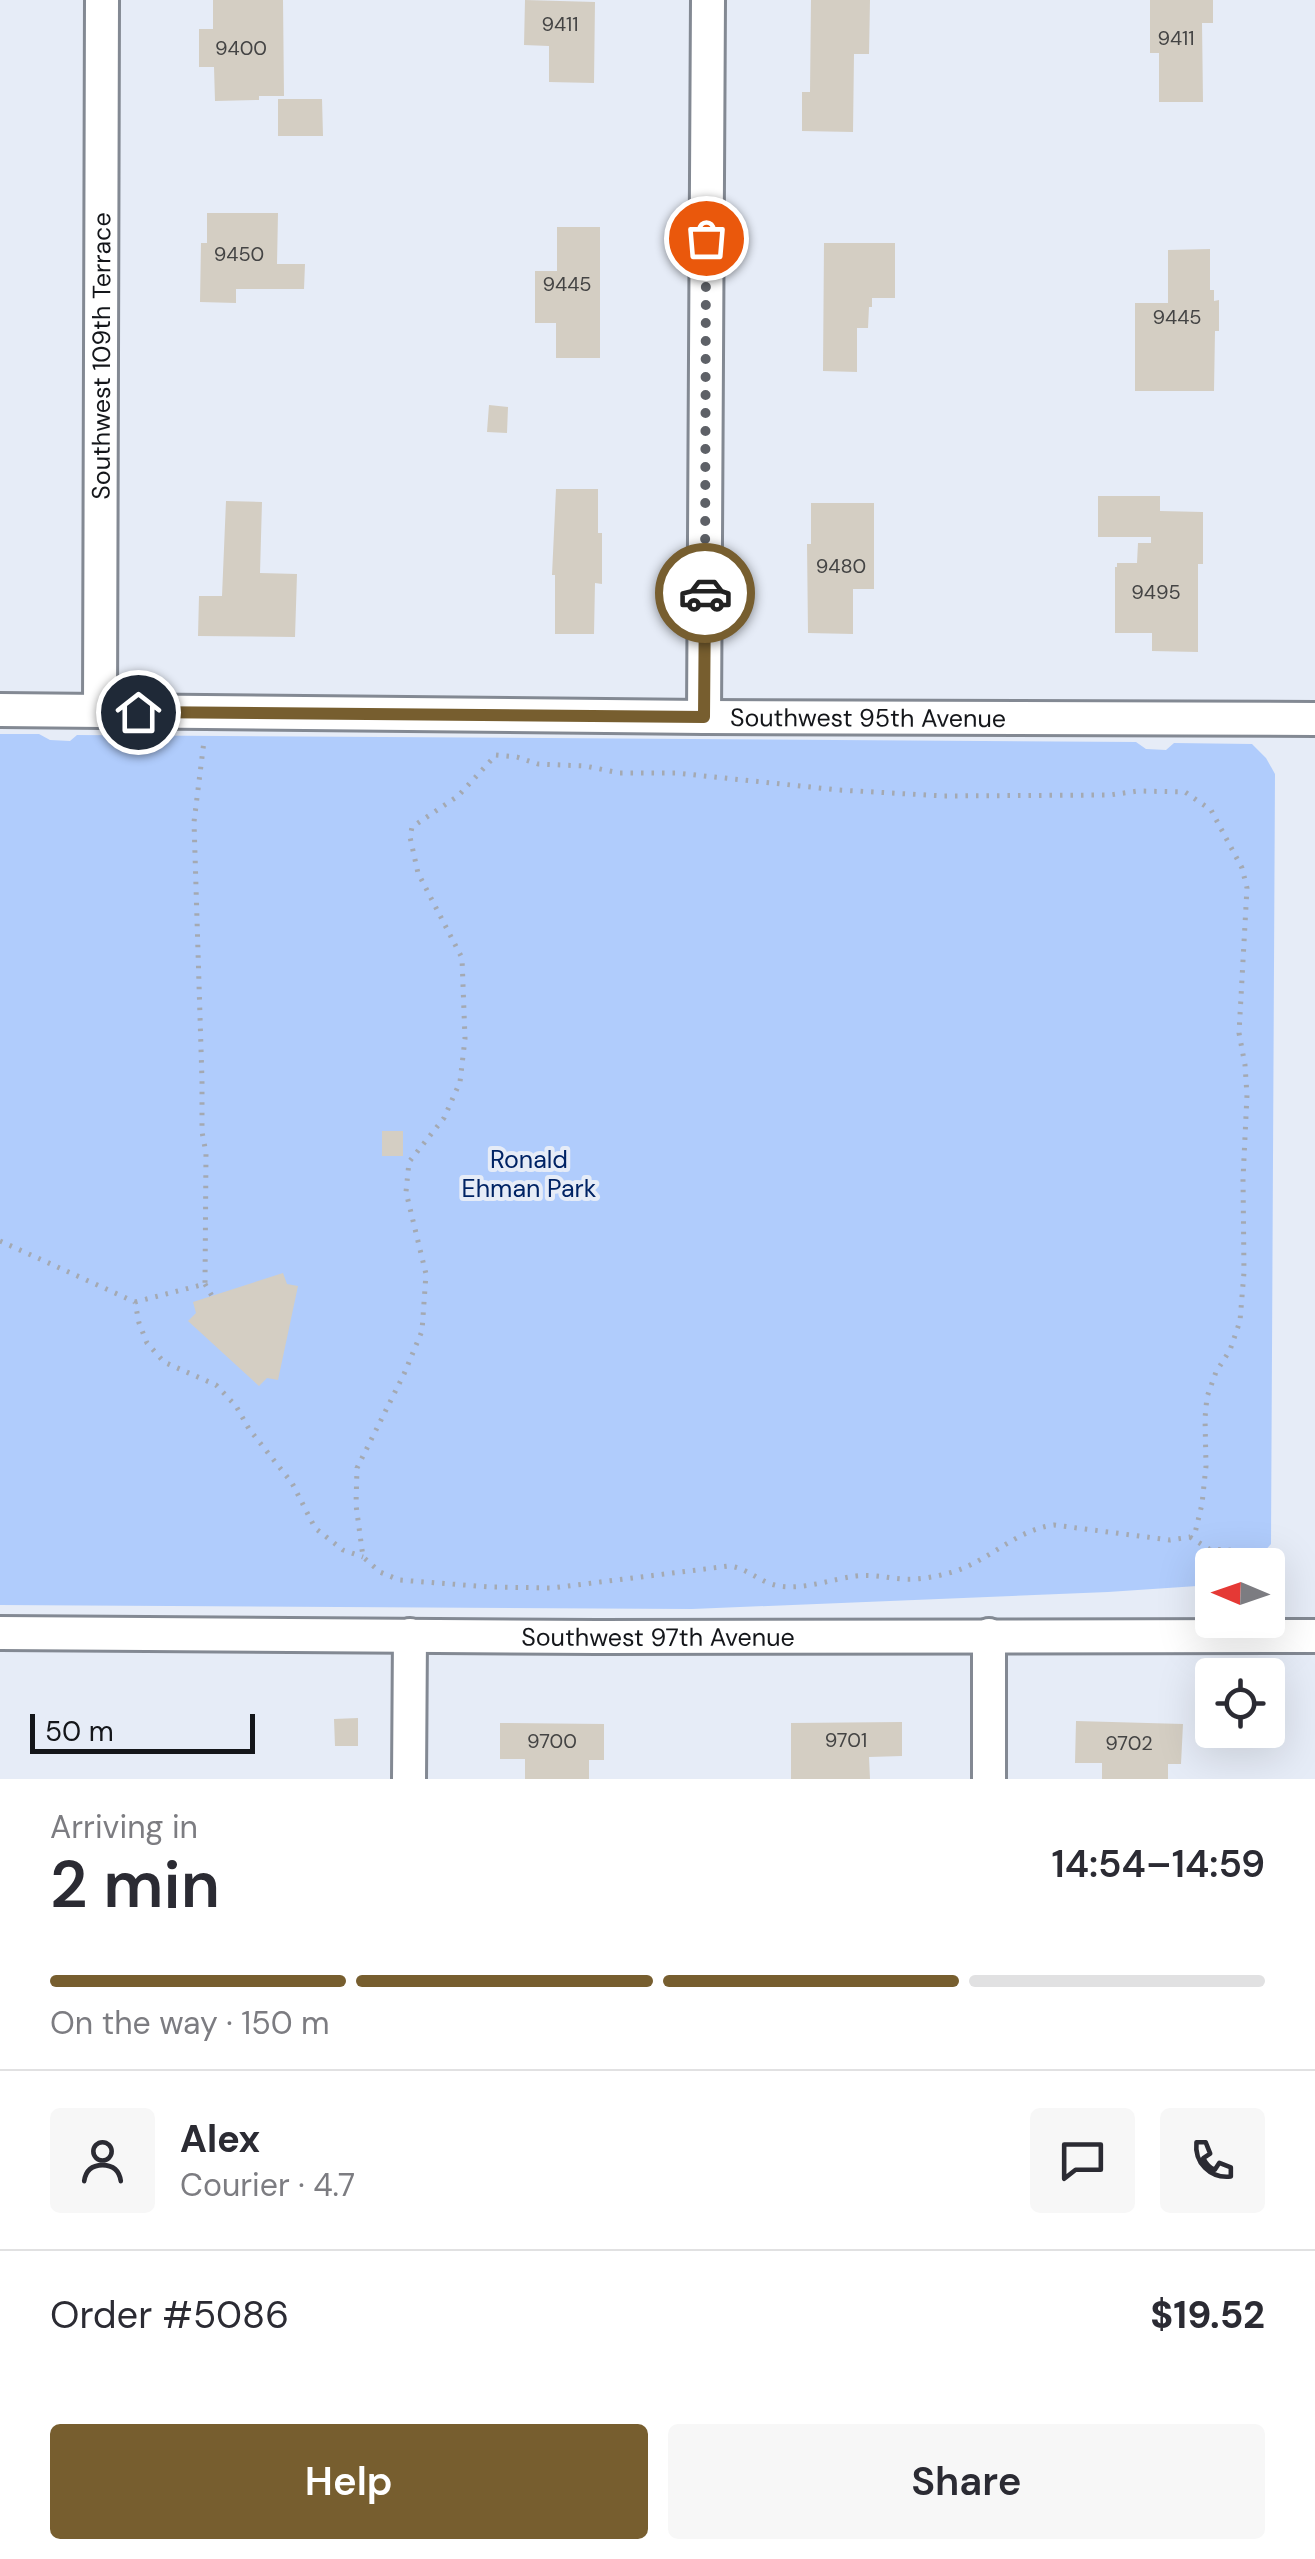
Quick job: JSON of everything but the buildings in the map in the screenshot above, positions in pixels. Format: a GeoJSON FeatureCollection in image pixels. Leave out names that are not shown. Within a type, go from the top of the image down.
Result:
{"type":"FeatureCollection","features":[{"type":"Feature","properties":{"kind":"street","name":"Southwest 109th Terrace"},"geometry":{"type":"LineString","coordinates":[[100,711],[102,0]]}},
{"type":"Feature","properties":{"kind":"street"},"geometry":{"type":"LineString","coordinates":[[704,717],[708,0]]}},
{"type":"Feature","properties":{"kind":"street","name":"Southwest 95th Avenue"},"geometry":{"type":"LineString","coordinates":[[0,710],[1315,718]]}},
{"type":"Feature","properties":{"kind":"street","name":"Southwest 97th Avenue"},"geometry":{"type":"LineString","coordinates":[[0,1633],[1315,1636]]}},
{"type":"Feature","properties":{"kind":"street"},"geometry":{"type":"LineString","coordinates":[[989,1635],[989,1779]]}},
{"type":"Feature","properties":{"kind":"street"},"geometry":{"type":"LineString","coordinates":[[409,1779],[410,1636]]}},
{"type":"Feature","properties":{"kind":"path"},"geometry":{"type":"LineString","coordinates":[[204,733],[194,833],[202,1132],[206,1153],[205,1284],[212,1296]]}},
{"type":"Feature","properties":{"kind":"path"},"geometry":{"type":"LineString","coordinates":[[135,1302],[147,1343],[164,1362],[216,1385],[236,1406],[292,1484],[315,1528],[343,1550],[364,1557],[380,1572],[399,1580],[454,1586],[552,1588],[730,1566],[741,1567],[780,1587],[857,1576],[921,1579],[948,1573],[972,1566],[1018,1536],[1040,1527],[1170,1540],[1190,1537],[1195,1533],[1202,1504],[1207,1396],[1240,1321],[1244,1272],[1243,1179],[1248,1095],[1238,1033],[1238,1003],[1247,888],[1242,868],[1211,810],[1186,792],[944,796],[839,790],[676,773],[620,773],[496,755],[458,796],[412,827],[410,837],[418,873],[462,958],[465,1039],[460,1082],[444,1118],[409,1162],[406,1192],[426,1274],[422,1331],[356,1468],[356,1505],[364,1557]]}},
{"type":"Feature","properties":{"kind":"path"},"geometry":{"type":"LineString","coordinates":[[0,1241],[135,1302],[205,1284]]}},
{"type":"Feature","properties":{"kind":"path"},"geometry":{"type":"LineString","coordinates":[[1190,1537],[1207,1548]]}},
{"type":"Feature","properties":{"kind":"green space","name":"Ronald Ehman Park"},"geometry":{"type":"Polygon","coordinates":[[[0,734],[39,734],[50,740],[70,741],[77,735],[1136,742],[1146,749],[1166,750],[1174,743],[1252,744],[1266,758],[1275,774],[1271,1544],[1267,1548],[1195,1548],[1195,1586],[1108,1592],[692,1609],[0,1605],[0,734]]]}},
{"type":"Feature","properties":{"kind":"way so far"},"geometry":{"type":"LineString","coordinates":[[705,593],[706,238]]}},
{"type":"Feature","properties":{"kind":"route"},"geometry":{"type":"LineString","coordinates":[[138,712],[704,717],[705,593]]}}]}
